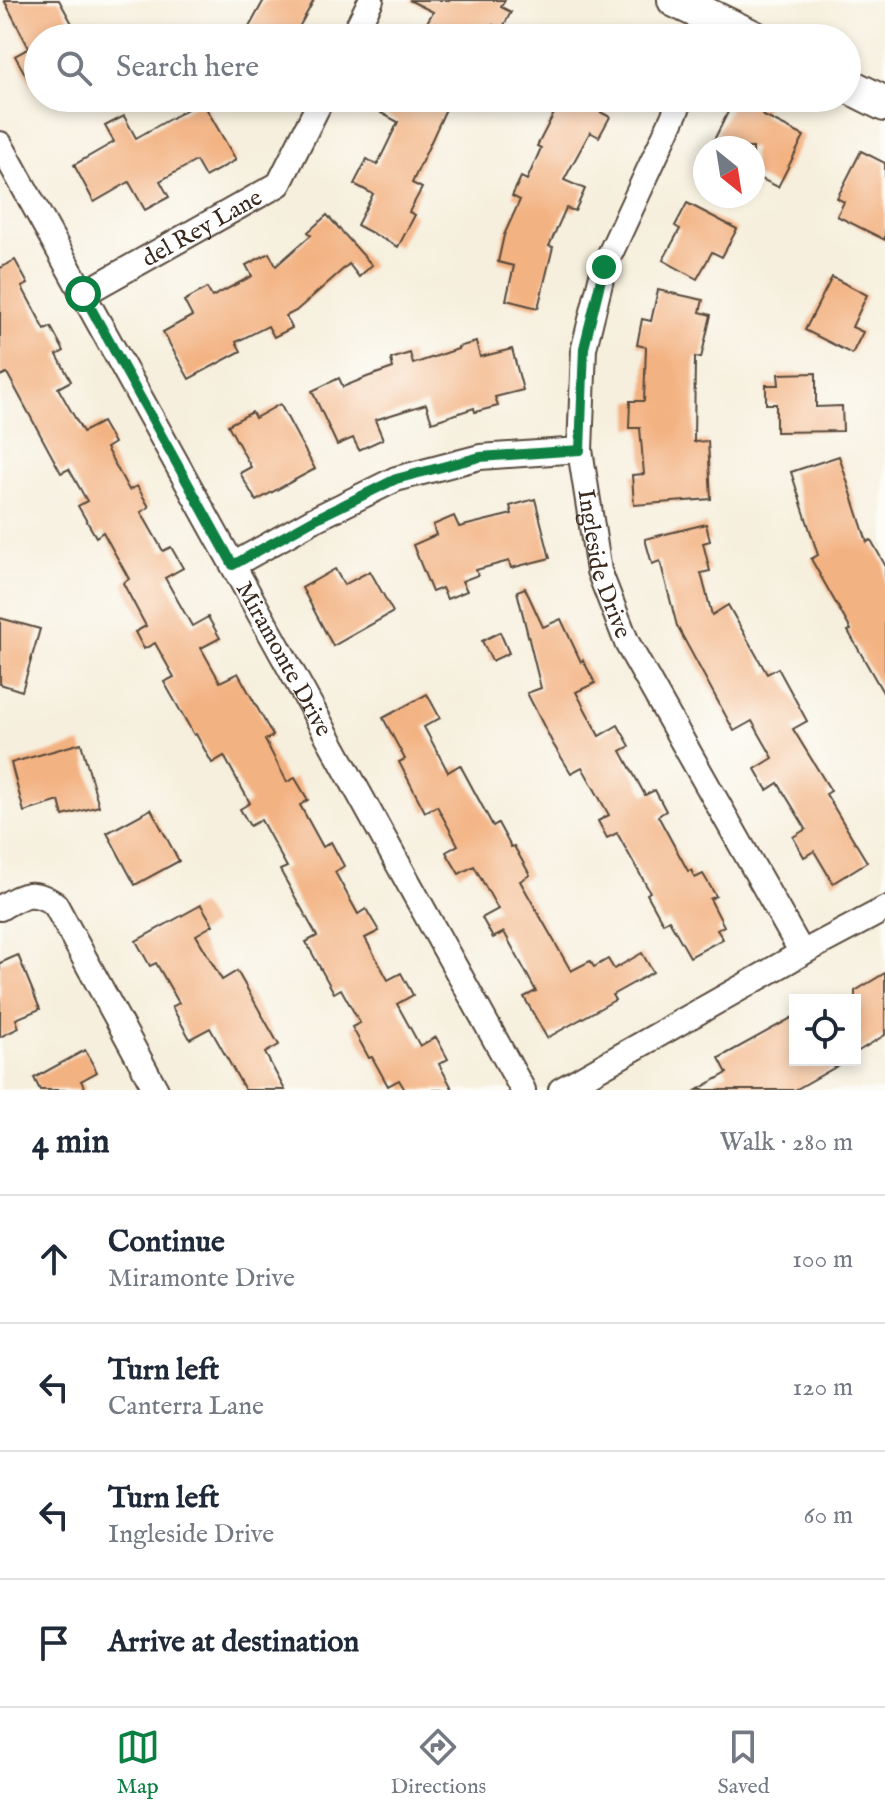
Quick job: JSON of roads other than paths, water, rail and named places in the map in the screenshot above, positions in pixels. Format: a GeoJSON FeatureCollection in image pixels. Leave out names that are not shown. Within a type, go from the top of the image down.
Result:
{"type":"FeatureCollection","features":[{"type":"Feature","properties":{"kind":"street"},"geometry":{"type":"LineString","coordinates":[[359,24],[371,0]]}},
{"type":"Feature","properties":{"kind":"street"},"geometry":{"type":"LineString","coordinates":[[675,0],[708,24]]}},
{"type":"Feature","properties":{"kind":"street"},"geometry":{"type":"LineString","coordinates":[[861,92],[885,104]]}},
{"type":"Feature","properties":{"kind":"street","name":"del Rey Lane"},"geometry":{"type":"LineString","coordinates":[[83,294],[279,184],[315,112]]}},
{"type":"Feature","properties":{"kind":"street","name":"Ingleside Drive"},"geometry":{"type":"LineString","coordinates":[[676,112],[604,267],[584,348],[580,450],[599,571],[627,643],[802,953]]}},
{"type":"Feature","properties":{"kind":"street","name":"Miramonte Drive"},"geometry":{"type":"LineString","coordinates":[[0,144],[523,1090]]}},
{"type":"Feature","properties":{"kind":"street"},"geometry":{"type":"LineString","coordinates":[[233,565],[315,519],[396,479],[480,457],[580,450]]}},
{"type":"Feature","properties":{"kind":"street"},"geometry":{"type":"LineString","coordinates":[[0,908],[23,895],[40,894],[55,904],[156,1090]]}},
{"type":"Feature","properties":{"kind":"street"},"geometry":{"type":"LineString","coordinates":[[561,1090],[885,909]]}}]}
